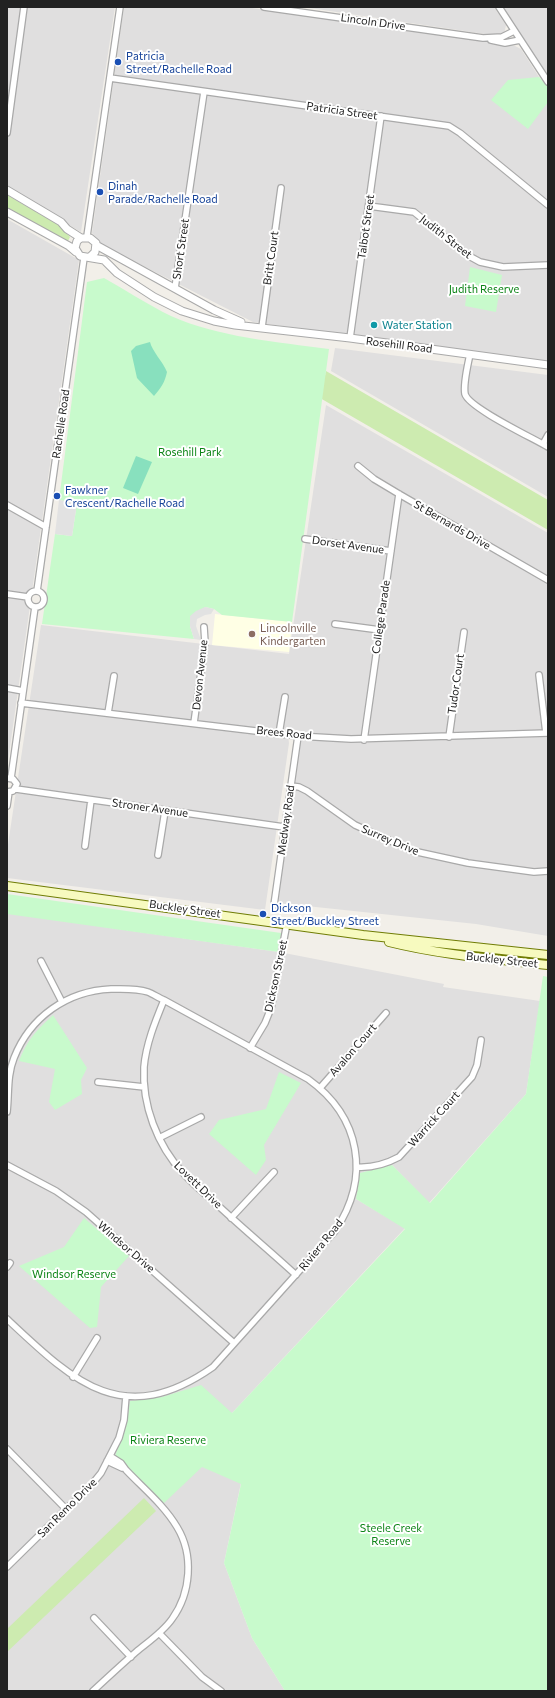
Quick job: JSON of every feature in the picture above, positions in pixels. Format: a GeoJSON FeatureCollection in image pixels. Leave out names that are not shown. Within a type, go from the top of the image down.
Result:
{"type":"FeatureCollection","features":[{"type":"Feature","properties":{"kind":"main road","name":"Buckley Street"},"geometry":{"type":"LineString","coordinates":[[7,886],[287,923],[363,935],[548,955]]}},
{"type":"Feature","properties":{"kind":"main road","name":"Buckley Street"},"geometry":{"type":"LineString","coordinates":[[363,935],[422,950],[454,956],[548,965]]}},
{"type":"Feature","properties":{"kind":"street"},"geometry":{"type":"LineString","coordinates":[[7,133],[24,7]]}},
{"type":"Feature","properties":{"kind":"street"},"geometry":{"type":"LineString","coordinates":[[76,252],[75,244],[84,237],[120,7]]}},
{"type":"Feature","properties":{"kind":"street","name":"Lincoln Drive"},"geometry":{"type":"LineString","coordinates":[[264,7],[483,38],[505,43],[520,40]]}},
{"type":"Feature","properties":{"kind":"street"},"geometry":{"type":"LineString","coordinates":[[499,7],[548,82]]}},
{"type":"Feature","properties":{"kind":"street","name":"Lincoln Drive"},"geometry":{"type":"LineString","coordinates":[[483,38],[502,37],[514,31]]}},
{"type":"Feature","properties":{"kind":"street","name":"Patricia Street"},"geometry":{"type":"LineString","coordinates":[[110,78],[445,125],[454,129],[548,205]]}},
{"type":"Feature","properties":{"kind":"street","name":"Short Street"},"geometry":{"type":"LineString","coordinates":[[175,288],[204,92]]}},
{"type":"Feature","properties":{"kind":"street","name":"Talbot Street"},"geometry":{"type":"LineString","coordinates":[[350,338],[381,116]]}},
{"type":"Feature","properties":{"kind":"street","name":"Britt Court"},"geometry":{"type":"LineString","coordinates":[[262,327],[281,188]]}},
{"type":"Feature","properties":{"kind":"street"},"geometry":{"type":"LineString","coordinates":[[7,190],[62,222],[67,229],[94,240],[96,245],[95,252],[87,257],[7,212]]}},
{"type":"Feature","properties":{"kind":"street","name":"Judith Street"},"geometry":{"type":"LineString","coordinates":[[369,206],[414,212],[469,256],[480,262],[503,267],[548,264]]}},
{"type":"Feature","properties":{"kind":"street","name":"Rosehill Road"},"geometry":{"type":"LineString","coordinates":[[96,245],[225,316],[250,326]]}},
{"type":"Feature","properties":{"kind":"street","name":"Rosehill Road"},"geometry":{"type":"LineString","coordinates":[[87,257],[104,260],[130,282],[154,297],[182,310],[214,321],[235,325],[350,338],[548,365]]}},
{"type":"Feature","properties":{"kind":"street","name":"Rachelle Road"},"geometry":{"type":"LineString","coordinates":[[38,591],[46,527],[87,257]]}},
{"type":"Feature","properties":{"kind":"street"},"geometry":{"type":"LineString","coordinates":[[470,354],[465,388],[468,400],[545,445],[548,435]]}},
{"type":"Feature","properties":{"kind":"street","name":"St Bernards Drive"},"geometry":{"type":"LineString","coordinates":[[358,466],[374,479],[548,580]]}},
{"type":"Feature","properties":{"kind":"street","name":"College Parade"},"geometry":{"type":"LineString","coordinates":[[364,740],[399,494]]}},
{"type":"Feature","properties":{"kind":"street"},"geometry":{"type":"LineString","coordinates":[[7,505],[46,527]]}},
{"type":"Feature","properties":{"kind":"street","name":"Dorset Avenue"},"geometry":{"type":"LineString","coordinates":[[305,539],[391,551]]}},
{"type":"Feature","properties":{"kind":"street"},"geometry":{"type":"LineString","coordinates":[[28,597],[30,593],[38,591],[44,596],[44,601],[35,607]]}},
{"type":"Feature","properties":{"kind":"street"},"geometry":{"type":"LineString","coordinates":[[7,594],[28,597]]}},
{"type":"Feature","properties":{"kind":"street"},"geometry":{"type":"LineString","coordinates":[[28,597],[29,602],[35,607]]}},
{"type":"Feature","properties":{"kind":"street"},"geometry":{"type":"LineString","coordinates":[[7,806],[8,792],[16,789],[16,782],[9,778],[22,703],[35,607]]}},
{"type":"Feature","properties":{"kind":"street"},"geometry":{"type":"LineString","coordinates":[[335,624],[380,630]]}},
{"type":"Feature","properties":{"kind":"street","name":"Devon Avenue"},"geometry":{"type":"LineString","coordinates":[[194,723],[205,643],[204,627]]}},
{"type":"Feature","properties":{"kind":"street","name":"Tudor Court"},"geometry":{"type":"LineString","coordinates":[[448,737],[464,632]]}},
{"type":"Feature","properties":{"kind":"street"},"geometry":{"type":"LineString","coordinates":[[539,675],[547,733]]}},
{"type":"Feature","properties":{"kind":"street"},"geometry":{"type":"LineString","coordinates":[[108,713],[114,676]]}},
{"type":"Feature","properties":{"kind":"street"},"geometry":{"type":"LineString","coordinates":[[7,688],[23,691]]}},
{"type":"Feature","properties":{"kind":"street"},"geometry":{"type":"LineString","coordinates":[[279,734],[285,697]]}},
{"type":"Feature","properties":{"kind":"street","name":"Brees Road"},"geometry":{"type":"LineString","coordinates":[[22,703],[279,734],[364,740],[547,733]]}},
{"type":"Feature","properties":{"kind":"street","name":"Medway Road"},"geometry":{"type":"LineString","coordinates":[[274,905],[298,736]]}},
{"type":"Feature","properties":{"kind":"street","name":"Surrey Drive"},"geometry":{"type":"LineString","coordinates":[[291,786],[299,787],[307,791],[355,825],[413,851],[468,863],[534,872],[548,871]]}},
{"type":"Feature","properties":{"kind":"street","name":"Stroner Avenue"},"geometry":{"type":"LineString","coordinates":[[16,789],[284,827]]}},
{"type":"Feature","properties":{"kind":"street"},"geometry":{"type":"LineString","coordinates":[[85,846],[91,800]]}},
{"type":"Feature","properties":{"kind":"street"},"geometry":{"type":"LineString","coordinates":[[158,855],[165,811]]}},
{"type":"Feature","properties":{"kind":"street","name":"Dickson Street"},"geometry":{"type":"LineString","coordinates":[[250,1048],[265,1023],[271,1008],[287,923]]}},
{"type":"Feature","properties":{"kind":"street"},"geometry":{"type":"LineString","coordinates":[[41,961],[62,1002]]}},
{"type":"Feature","properties":{"kind":"street","name":"Riviera Road"},"geometry":{"type":"LineString","coordinates":[[7,1112],[10,1071],[23,1040],[34,1025],[47,1012],[62,1002],[82,994],[126,988],[147,992],[164,1000],[308,1079],[320,1088],[332,1100],[348,1125],[353,1139],[357,1167],[354,1194],[343,1219],[335,1231],[213,1367],[196,1379],[177,1388],[157,1395],[126,1396],[91,1387],[73,1377],[57,1365],[7,1319]]}},
{"type":"Feature","properties":{"kind":"street","name":"Lovett Drive"},"geometry":{"type":"LineString","coordinates":[[164,1000],[148,1045],[144,1066],[144,1087],[153,1124],[159,1138],[164,1148],[183,1174],[296,1275]]}},
{"type":"Feature","properties":{"kind":"street","name":"Avalon Court"},"geometry":{"type":"LineString","coordinates":[[320,1088],[386,1013]]}},
{"type":"Feature","properties":{"kind":"street","name":"Warrick Court"},"geometry":{"type":"LineString","coordinates":[[357,1167],[372,1167],[388,1163],[399,1157],[472,1076],[477,1065],[481,1040]]}},
{"type":"Feature","properties":{"kind":"street"},"geometry":{"type":"LineString","coordinates":[[98,1082],[144,1087]]}},
{"type":"Feature","properties":{"kind":"street"},"geometry":{"type":"LineString","coordinates":[[159,1138],[201,1117]]}},
{"type":"Feature","properties":{"kind":"street","name":"Windsor Drive"},"geometry":{"type":"LineString","coordinates":[[7,1165],[56,1191],[86,1212],[234,1343]]}},
{"type":"Feature","properties":{"kind":"street"},"geometry":{"type":"LineString","coordinates":[[231,1218],[274,1172]]}},
{"type":"Feature","properties":{"kind":"street"},"geometry":{"type":"LineString","coordinates":[[73,1377],[97,1338]]}},
{"type":"Feature","properties":{"kind":"street","name":"San Remo Drive"},"geometry":{"type":"LineString","coordinates":[[7,1567],[88,1489],[101,1473],[119,1438],[124,1420],[126,1396]]}},
{"type":"Feature","properties":{"kind":"street"},"geometry":{"type":"LineString","coordinates":[[7,1449],[66,1509]]}},
{"type":"Feature","properties":{"kind":"street"},"geometry":{"type":"LineString","coordinates":[[93,1691],[172,1620],[182,1601],[188,1581],[189,1562],[185,1544],[177,1528],[166,1511],[121,1463],[109,1458]]}},
{"type":"Feature","properties":{"kind":"street"},"geometry":{"type":"LineString","coordinates":[[94,1618],[131,1657]]}},
{"type":"Feature","properties":{"kind":"street"},"geometry":{"type":"LineString","coordinates":[[159,1633],[202,1676],[221,1691]]}},
{"type":"Feature","properties":{"kind":"shaded area"},"geometry":{"type":"Polygon","coordinates":[[[7,7],[115,7],[81,232],[7,189],[7,7]]]}},
{"type":"Feature","properties":{"kind":"shaded area"},"geometry":{"type":"Polygon","coordinates":[[[124,7],[245,7],[515,46],[521,49],[539,77],[548,87],[548,363],[253,322],[102,245],[92,233],[124,7]]]}},
{"type":"Feature","properties":{"kind":"shaded area"},"geometry":{"type":"Polygon","coordinates":[[[303,7],[494,7],[506,25],[504,33],[498,36],[303,7]]]}},
{"type":"Feature","properties":{"kind":"shaded area"},"geometry":{"type":"Polygon","coordinates":[[[503,7],[548,7],[548,77],[503,7]]]}},
{"type":"Feature","properties":{"kind":"shaded area"},"geometry":{"type":"Polygon","coordinates":[[[7,219],[79,260],[7,768],[7,219]]]}},
{"type":"Feature","properties":{"kind":"shaded area"},"geometry":{"type":"Polygon","coordinates":[[[335,348],[548,375],[548,497],[331,371],[335,348]]]}},
{"type":"Feature","properties":{"kind":"shaded area"},"geometry":{"type":"Polygon","coordinates":[[[326,405],[548,533],[548,936],[476,924],[278,903],[299,741],[315,734],[287,728],[289,743],[265,910],[7,878],[7,851],[41,625],[289,654],[326,405]]]}},
{"type":"Feature","properties":{"kind":"shaded area"},"geometry":{"type":"Polygon","coordinates":[[[59,500],[77,503],[72,536],[55,534],[59,500]]]}},
{"type":"Feature","properties":{"kind":"shaded area"},"geometry":{"type":"Polygon","coordinates":[[[205,607],[214,609],[211,614],[197,619],[196,626],[201,640],[194,639],[190,626],[190,616],[196,611],[205,607]]]}},
{"type":"Feature","properties":{"kind":"shaded area","name":"Lincolnville Kindergarten"},"geometry":{"type":"Polygon","coordinates":[[[215,614],[292,622],[289,652],[212,645],[215,614]]]}},
{"type":"Feature","properties":{"kind":"shaded area"},"geometry":{"type":"Polygon","coordinates":[[[7,913],[279,952],[444,984],[443,987],[540,1001],[526,1094],[429,1203],[392,1165],[356,1199],[405,1228],[232,1413],[252,1431],[224,1563],[252,1638],[285,1691],[7,1691],[7,913]]]}},
{"type":"Feature","properties":{"kind":"green space"},"geometry":{"type":"Polygon","coordinates":[[[539,77],[548,87],[548,102],[528,129],[491,100],[508,80],[539,77]]]}},
{"type":"Feature","properties":{"kind":"green space"},"geometry":{"type":"Polygon","coordinates":[[[7,195],[59,225],[70,237],[68,241],[7,208],[7,195]]]}},
{"type":"Feature","properties":{"kind":"green space","name":"Judith Reserve"},"geometry":{"type":"Polygon","coordinates":[[[470,267],[502,275],[496,312],[465,306],[470,267]]]}},
{"type":"Feature","properties":{"kind":"green space","name":"Rosehill Park"},"geometry":{"type":"Polygon","coordinates":[[[104,278],[162,312],[208,329],[248,338],[329,349],[292,622],[222,615],[214,609],[205,607],[190,626],[194,639],[42,624],[55,534],[72,536],[77,503],[59,500],[87,282],[104,278]]]}},
{"type":"Feature","properties":{"kind":"green space"},"geometry":{"type":"Polygon","coordinates":[[[150,342],[167,372],[162,385],[154,396],[137,378],[131,351],[136,346],[150,342]]]}},
{"type":"Feature","properties":{"kind":"green space"},"geometry":{"type":"Polygon","coordinates":[[[326,371],[548,500],[548,530],[320,398],[326,371]]]}},
{"type":"Feature","properties":{"kind":"green space"},"geometry":{"type":"Polygon","coordinates":[[[136,456],[152,462],[138,494],[123,488],[136,456]]]}},
{"type":"Feature","properties":{"kind":"green space"},"geometry":{"type":"Polygon","coordinates":[[[7,894],[281,933],[279,952],[7,914],[7,894]]]}},
{"type":"Feature","properties":{"kind":"green space","name":"Steele Creek Reserve"},"geometry":{"type":"Polygon","coordinates":[[[543,976],[548,977],[548,1691],[285,1691],[252,1638],[224,1563],[241,1484],[202,1467],[164,1503],[115,1456],[127,1422],[130,1401],[162,1397],[201,1385],[232,1413],[405,1229],[356,1199],[360,1173],[392,1165],[430,1203],[526,1094],[543,976]]]}},
{"type":"Feature","properties":{"kind":"green space"},"geometry":{"type":"Polygon","coordinates":[[[53,1015],[87,1068],[81,1080],[82,1094],[55,1110],[49,1102],[55,1069],[19,1061],[33,1036],[53,1015]]]}},
{"type":"Feature","properties":{"kind":"green space"},"geometry":{"type":"Polygon","coordinates":[[[279,1072],[301,1083],[264,1145],[266,1160],[256,1175],[209,1134],[219,1120],[266,1109],[279,1072]]]}},
{"type":"Feature","properties":{"kind":"green space","name":"Windsor Reserve"},"geometry":{"type":"Polygon","coordinates":[[[84,1218],[129,1256],[101,1287],[97,1327],[90,1328],[19,1266],[64,1247],[84,1218]]]}},
{"type":"Feature","properties":{"kind":"green space"},"geometry":{"type":"Polygon","coordinates":[[[144,1498],[156,1511],[7,1652],[7,1629],[144,1498]]]}},
{"type":"Feature","properties":{"kind":"place","name":"Patricia Street/Rachelle Road"},"geometry":{"type":"Point","coordinates":[118,62]}},
{"type":"Feature","properties":{"kind":"place","name":"Dinah Parade/Rachelle Road"},"geometry":{"type":"Point","coordinates":[100,192]}},
{"type":"Feature","properties":{"kind":"place","name":"Water Station"},"geometry":{"type":"Point","coordinates":[374,325]}},
{"type":"Feature","properties":{"kind":"place","name":"Fawkner Crescent/Rachelle Road"},"geometry":{"type":"Point","coordinates":[57,496]}},
{"type":"Feature","properties":{"kind":"place","name":"Lincolnville Kindergarten"},"geometry":{"type":"Point","coordinates":[252,634]}},
{"type":"Feature","properties":{"kind":"place","name":"Dickson Street/Buckley Street"},"geometry":{"type":"Point","coordinates":[263,914]}},
{"type":"Feature","properties":{"kind":"park label","name":"Riviera Reserve"},"geometry":{"type":"Point","coordinates":[168,1440]}}]}
